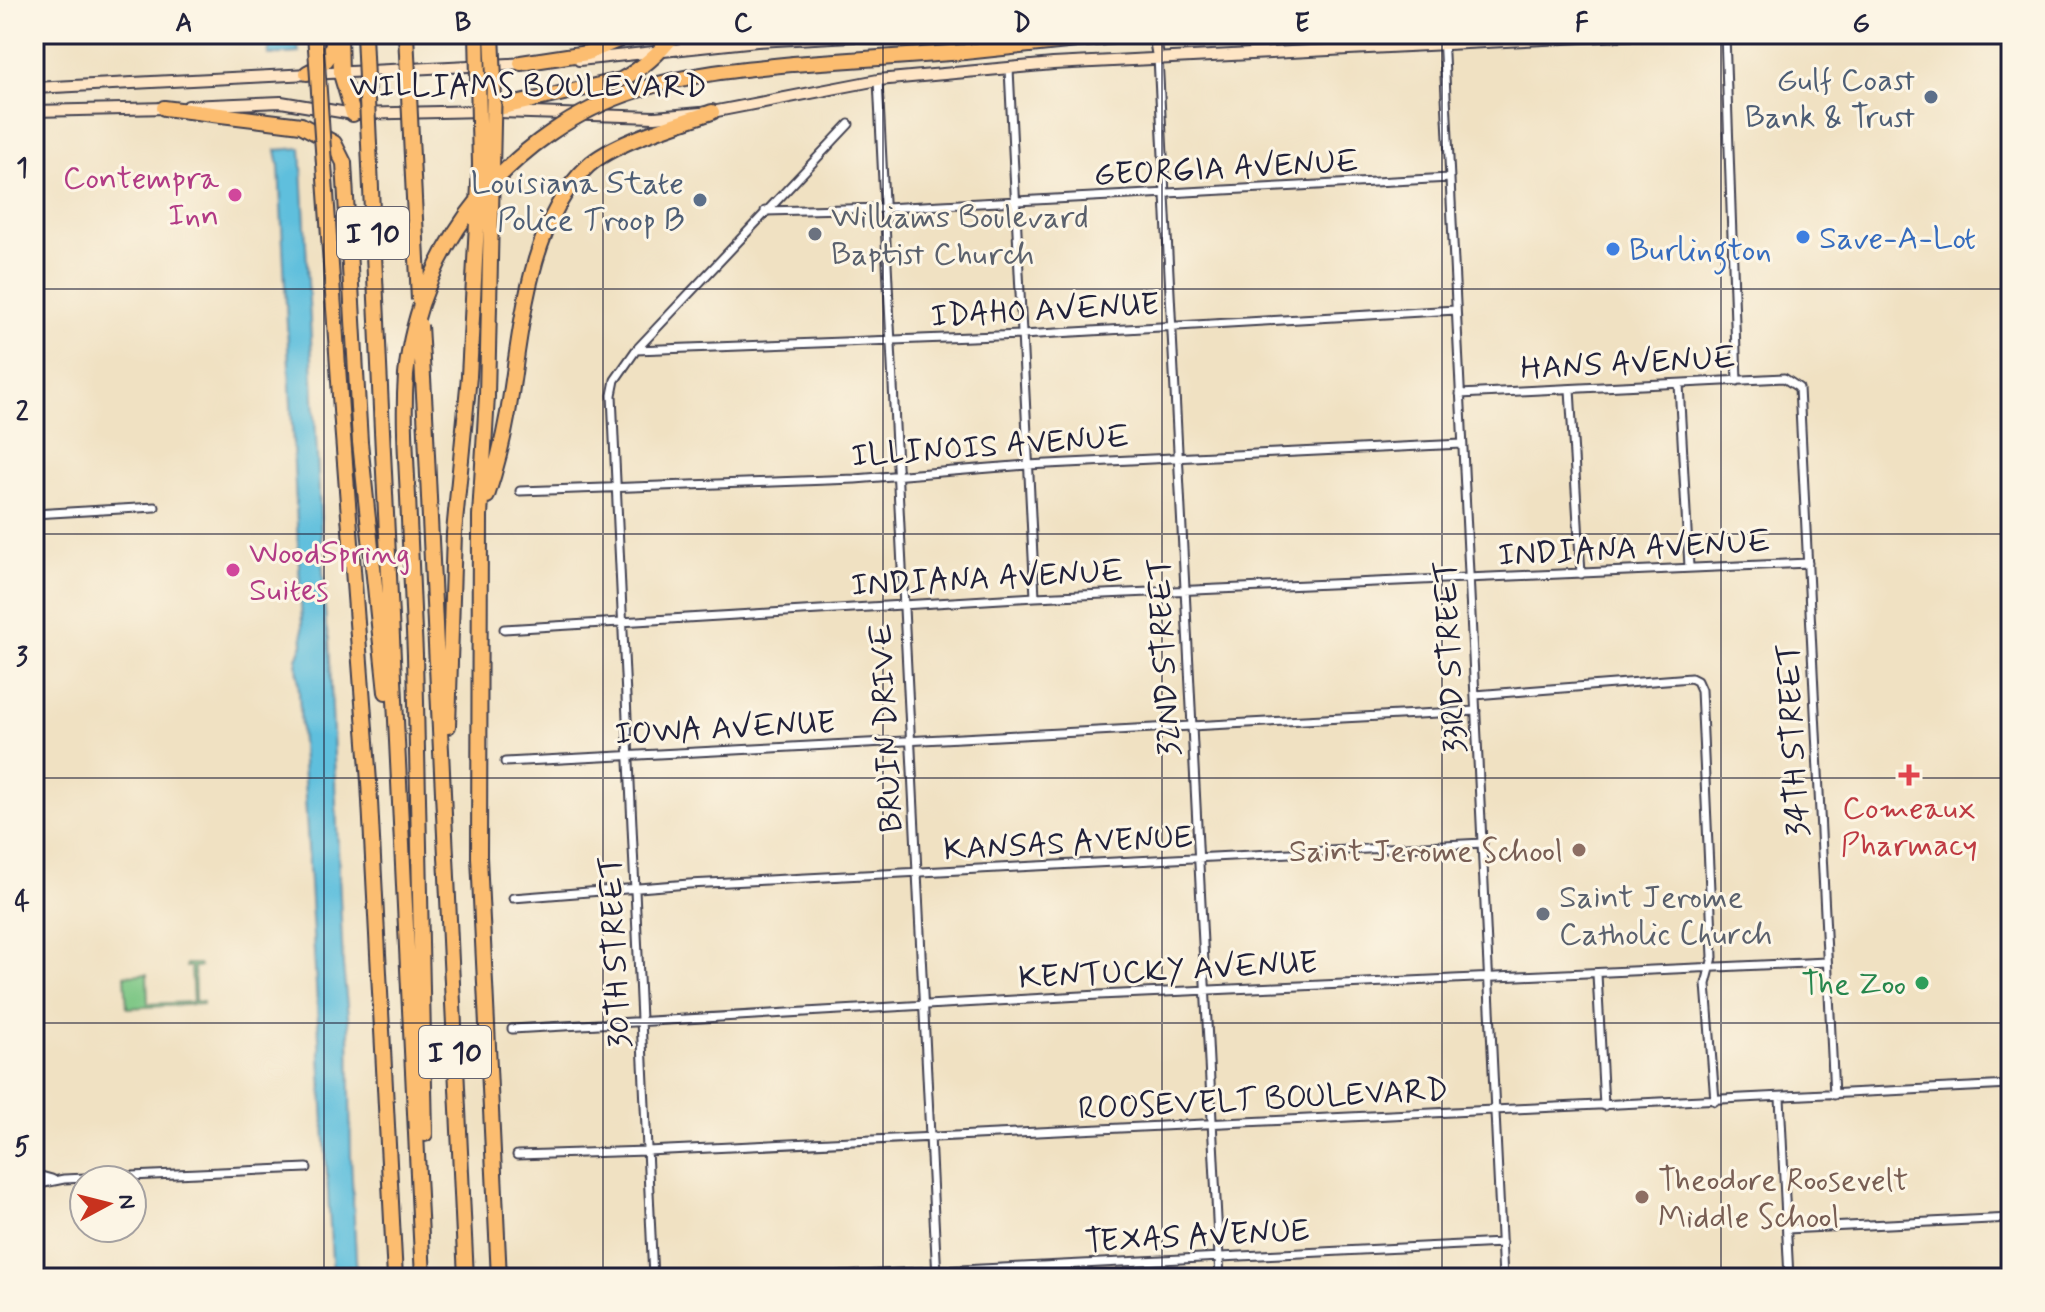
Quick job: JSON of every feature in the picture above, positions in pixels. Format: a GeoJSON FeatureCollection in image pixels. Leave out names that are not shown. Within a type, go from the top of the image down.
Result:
{"type":"FeatureCollection","features":[{"type":"Feature","properties":{"kind":"highway"},"geometry":{"type":"LineString","coordinates":[[315,34],[369,782],[395,1278]]}},
{"type":"Feature","properties":{"kind":"highway"},"geometry":{"type":"LineString","coordinates":[[307,73],[324,65],[332,55],[338,34]]}},
{"type":"Feature","properties":{"kind":"highway"},"geometry":{"type":"LineString","coordinates":[[338,34],[341,74],[353,114]]}},
{"type":"Feature","properties":{"kind":"highway","name":"I 10"},"geometry":{"type":"LineString","coordinates":[[364,34],[398,783],[425,1278]]}},
{"type":"Feature","properties":{"kind":"highway","name":"I 10"},"geometry":{"type":"LineString","coordinates":[[406,34],[466,1278]]}},
{"type":"Feature","properties":{"kind":"highway"},"geometry":{"type":"LineString","coordinates":[[445,826],[454,533],[469,376],[480,165],[477,34]]}},
{"type":"Feature","properties":{"kind":"highway"},"geometry":{"type":"LineString","coordinates":[[492,34],[494,79],[487,396],[480,516],[479,857],[499,1278]]}},
{"type":"Feature","properties":{"kind":"highway"},"geometry":{"type":"LineString","coordinates":[[494,79],[502,34]]}},
{"type":"Feature","properties":{"kind":"highway"},"geometry":{"type":"LineString","coordinates":[[521,63],[587,53],[632,34]]}},
{"type":"Feature","properties":{"kind":"highway"},"geometry":{"type":"LineString","coordinates":[[485,111],[621,80],[638,71],[662,51],[674,34]]}},
{"type":"Feature","properties":{"kind":"highway"},"geometry":{"type":"LineString","coordinates":[[425,1278],[415,655],[404,420],[413,331],[437,263],[464,217],[492,183],[525,151],[558,127],[602,103],[667,82],[724,71],[1130,34]]}},
{"type":"Feature","properties":{"kind":"highway"},"geometry":{"type":"LineString","coordinates":[[164,108],[301,125],[334,143],[344,163],[360,442],[380,646],[398,783]]}},
{"type":"Feature","properties":{"kind":"highway"},"geometry":{"type":"LineString","coordinates":[[480,516],[508,416],[521,328],[537,251],[562,199],[589,165],[612,151],[712,112]]}},
{"type":"Feature","properties":{"kind":"main road","name":"WILLIAMS BOULEVARD"},"geometry":{"type":"LineString","coordinates":[[34,88],[605,58],[757,41],[891,34]]}},
{"type":"Feature","properties":{"kind":"main road"},"geometry":{"type":"LineString","coordinates":[[1130,34],[1142,34]]}},
{"type":"Feature","properties":{"kind":"main road","name":"32ND STREET"},"geometry":{"type":"LineString","coordinates":[[1154,34],[1158,57]]}},
{"type":"Feature","properties":{"kind":"main road","name":"WILLIAMS BOULEVARD"},"geometry":{"type":"LineString","coordinates":[[34,111],[281,102],[353,114],[485,111],[655,117],[712,112],[878,80],[1158,57],[1444,39],[1643,34]]}},
{"type":"Feature","properties":{"kind":"street"},"geometry":{"type":"LineString","coordinates":[[1725,34],[1737,381]]}},
{"type":"Feature","properties":{"kind":"street","name":"33RD STREET"},"geometry":{"type":"LineString","coordinates":[[1444,39],[1503,1278]]}},
{"type":"Feature","properties":{"kind":"street","name":"32ND STREET"},"geometry":{"type":"LineString","coordinates":[[1158,57],[1220,1278]]}},
{"type":"Feature","properties":{"kind":"street"},"geometry":{"type":"LineString","coordinates":[[1009,69],[1035,597]]}},
{"type":"Feature","properties":{"kind":"street","name":"BRUIN DRIVE"},"geometry":{"type":"LineString","coordinates":[[878,80],[936,1275]]}},
{"type":"Feature","properties":{"kind":"street","name":"30TH STREET"},"geometry":{"type":"LineString","coordinates":[[653,1278],[612,395],[615,380],[636,350],[849,124]]}},
{"type":"Feature","properties":{"kind":"street","name":"GEORGIA AVENUE"},"geometry":{"type":"LineString","coordinates":[[765,211],[1016,202],[1450,178]]}},
{"type":"Feature","properties":{"kind":"street","name":"IDAHO AVENUE"},"geometry":{"type":"LineString","coordinates":[[636,350],[1022,335],[1456,310]]}},
{"type":"Feature","properties":{"kind":"street","name":"HANS AVENUE"},"geometry":{"type":"LineString","coordinates":[[1460,394],[1784,378],[1796,384]]}},
{"type":"Feature","properties":{"kind":"street"},"geometry":{"type":"LineString","coordinates":[[1679,384],[1689,567]]}},
{"type":"Feature","properties":{"kind":"street","name":"34TH STREET"},"geometry":{"type":"LineString","coordinates":[[1796,384],[1799,388],[1834,1095]]}},
{"type":"Feature","properties":{"kind":"street"},"geometry":{"type":"LineString","coordinates":[[1570,389],[1581,574]]}},
{"type":"Feature","properties":{"kind":"street","name":"ILLINOIS AVENUE"},"geometry":{"type":"LineString","coordinates":[[520,491],[898,475],[1027,465],[1462,444]]}},
{"type":"Feature","properties":{"kind":"street"},"geometry":{"type":"LineString","coordinates":[[34,514],[155,507]]}},
{"type":"Feature","properties":{"kind":"street","name":"INDIANA AVENUE"},"geometry":{"type":"LineString","coordinates":[[504,629],[1035,597],[1808,563]]}},
{"type":"Feature","properties":{"kind":"street"},"geometry":{"type":"LineString","coordinates":[[1475,695],[1691,678],[1698,682],[1702,706],[1713,957],[1706,984],[1715,1101]]}},
{"type":"Feature","properties":{"kind":"street","name":"IOWA AVENUE"},"geometry":{"type":"LineString","coordinates":[[505,762],[1476,711]]}},
{"type":"Feature","properties":{"kind":"street","name":"KANSAS AVENUE"},"geometry":{"type":"LineString","coordinates":[[513,898],[1483,843]]}},
{"type":"Feature","properties":{"kind":"street","name":"KENTUCKY AVENUE"},"geometry":{"type":"LineString","coordinates":[[512,1029],[1206,990],[1827,962]]}},
{"type":"Feature","properties":{"kind":"street"},"geometry":{"type":"LineString","coordinates":[[1597,974],[1604,1106]]}},
{"type":"Feature","properties":{"kind":"street","name":"ROOSEVELT BOULEVARD"},"geometry":{"type":"LineString","coordinates":[[517,1155],[2011,1085]]}},
{"type":"Feature","properties":{"kind":"street"},"geometry":{"type":"LineString","coordinates":[[1780,1098],[1789,1278]]}},
{"type":"Feature","properties":{"kind":"street"},"geometry":{"type":"LineString","coordinates":[[34,1185],[54,1179],[307,1168]]}},
{"type":"Feature","properties":{"kind":"street"},"geometry":{"type":"LineString","coordinates":[[34,1174],[54,1179]]}},
{"type":"Feature","properties":{"kind":"street"},"geometry":{"type":"LineString","coordinates":[[1787,1229],[2011,1218]]}},
{"type":"Feature","properties":{"kind":"street","name":"TEXAS AVENUE"},"geometry":{"type":"LineString","coordinates":[[799,1278],[936,1275],[1502,1243]]}},
{"type":"Feature","properties":{"kind":"green space"},"geometry":{"type":"Polygon","coordinates":[[[186,964],[199,964],[200,967],[194,967],[195,1001],[203,1004],[127,1008],[125,975],[147,974],[148,1004],[193,1002],[191,967],[186,967],[186,964]]]}},
{"type":"Feature","properties":{"kind":"water"},"geometry":{"type":"Polygon","coordinates":[[[272,34],[296,34],[299,53],[268,55],[272,34]]]}},
{"type":"Feature","properties":{"kind":"water"},"geometry":{"type":"Polygon","coordinates":[[[301,148],[329,639],[343,966],[349,1026],[357,1278],[333,1278],[297,659],[303,644],[276,150],[301,148]]]}},
{"type":"Feature","properties":{"kind":"place","name":"Gulf Coast Bank & Trust"},"geometry":{"type":"Point","coordinates":[1931,97]}},
{"type":"Feature","properties":{"kind":"place","name":"Contempra Inn"},"geometry":{"type":"Point","coordinates":[235,195]}},
{"type":"Feature","properties":{"kind":"place","name":"Louisiana State Police Troop B"},"geometry":{"type":"Point","coordinates":[700,200]}},
{"type":"Feature","properties":{"kind":"place","name":"Williams Boulevard Baptist Church"},"geometry":{"type":"Point","coordinates":[815,234]}},
{"type":"Feature","properties":{"kind":"place","name":"Save-A-Lot"},"geometry":{"type":"Point","coordinates":[1803,237]}},
{"type":"Feature","properties":{"kind":"place","name":"Burlington"},"geometry":{"type":"Point","coordinates":[1613,249]}},
{"type":"Feature","properties":{"kind":"place","name":"WoodSpring Suites"},"geometry":{"type":"Point","coordinates":[233,570]}},
{"type":"Feature","properties":{"kind":"place","name":"Comeaux Pharmacy"},"geometry":{"type":"Point","coordinates":[1909,775]}},
{"type":"Feature","properties":{"kind":"place","name":"Saint Jerome School"},"geometry":{"type":"Point","coordinates":[1579,850]}},
{"type":"Feature","properties":{"kind":"place","name":"Saint Jerome Catholic Church"},"geometry":{"type":"Point","coordinates":[1543,914]}},
{"type":"Feature","properties":{"kind":"place","name":"The Zoo"},"geometry":{"type":"Point","coordinates":[1922,983]}},
{"type":"Feature","properties":{"kind":"place","name":"Theodore Roosevelt Middle School"},"geometry":{"type":"Point","coordinates":[1642,1197]}}]}
